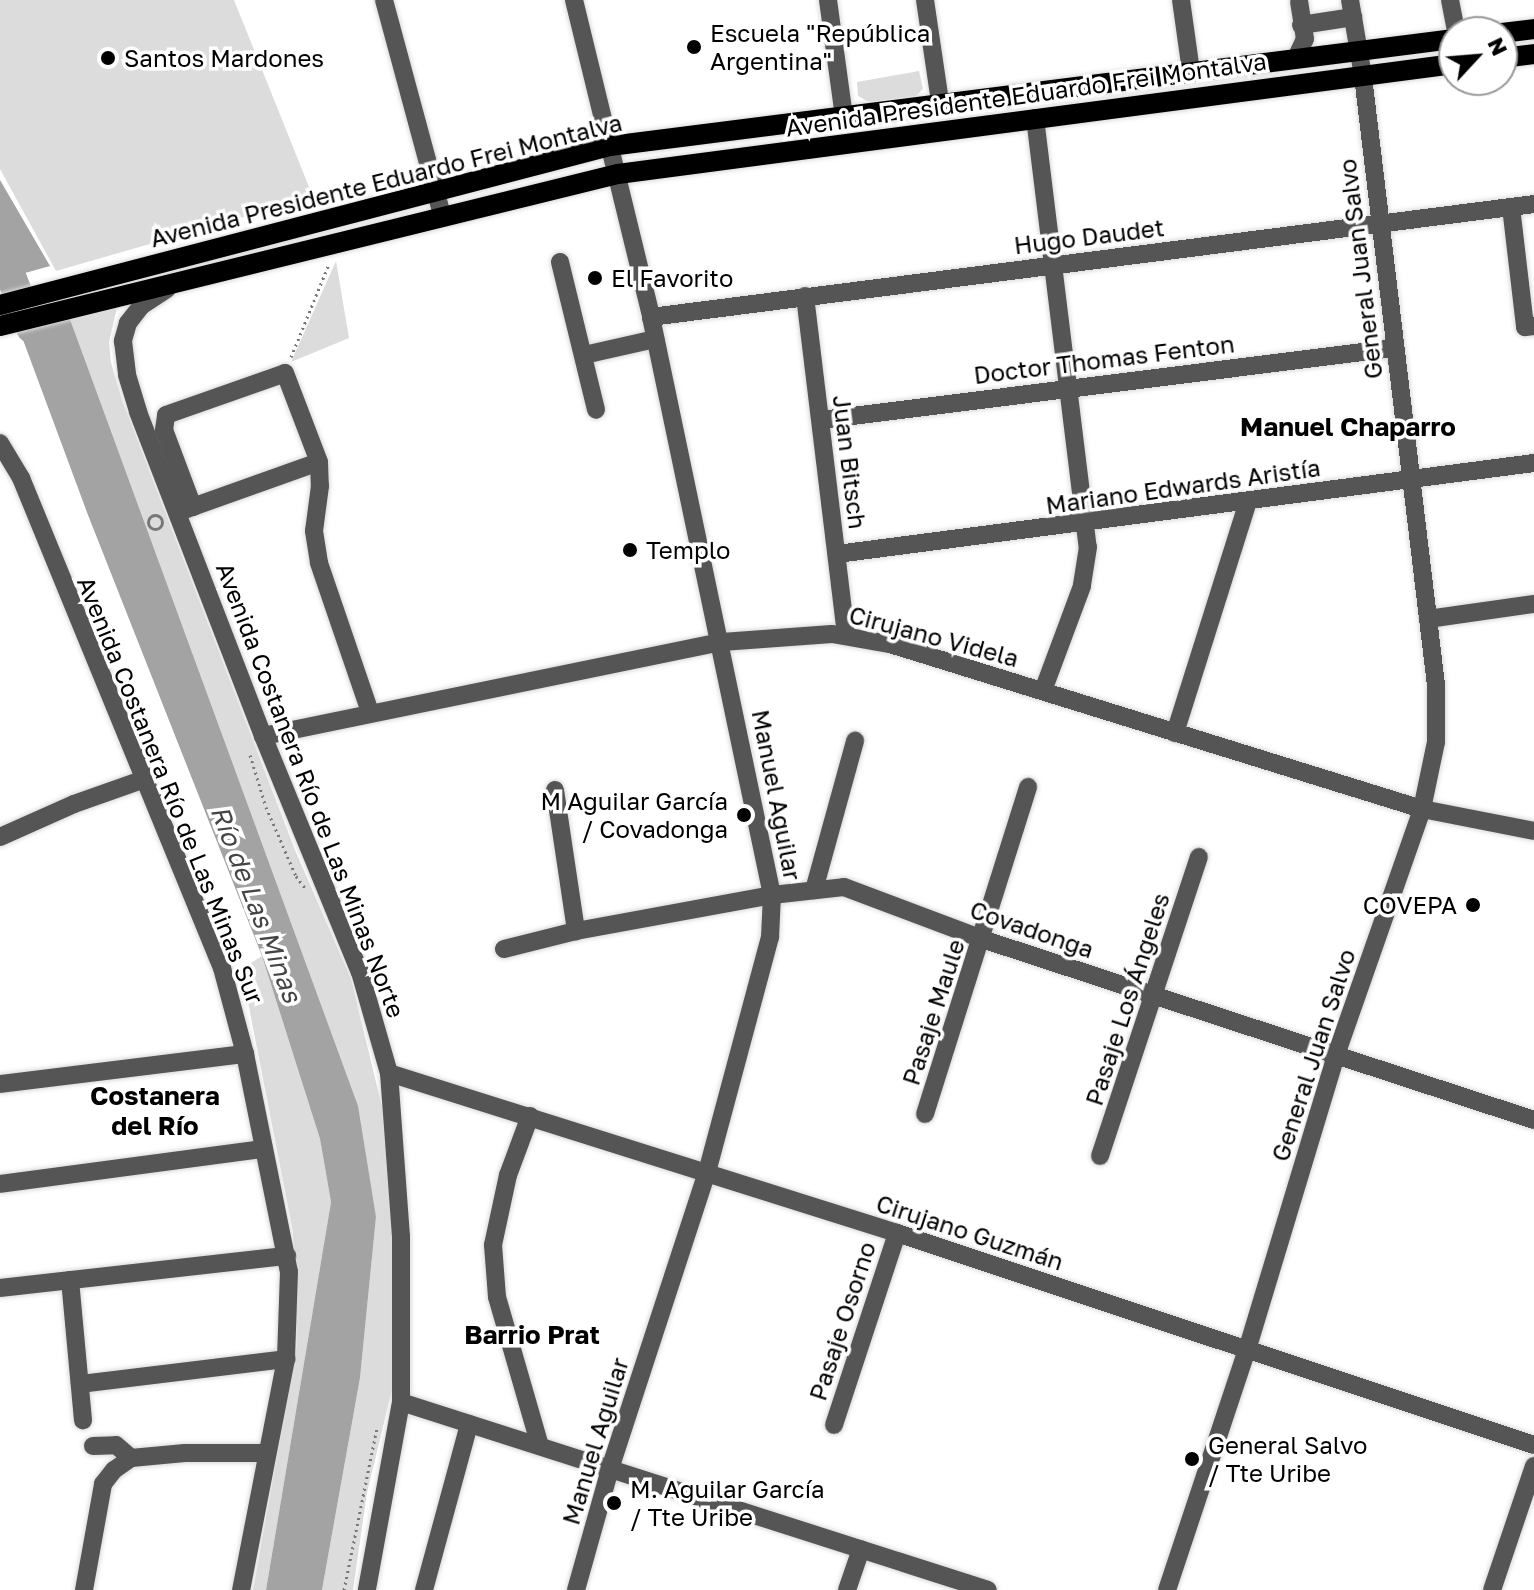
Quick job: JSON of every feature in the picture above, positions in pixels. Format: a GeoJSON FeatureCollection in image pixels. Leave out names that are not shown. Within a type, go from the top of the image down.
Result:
{"type":"FeatureCollection","features":[{"type":"Feature","properties":{"kind":"main road","name":"Avenida Presidente Eduardo Frei Montalva"},"geometry":{"type":"LineString","coordinates":[[0,326],[64,300],[435,191],[610,146],[1438,41]]}},
{"type":"Feature","properties":{"kind":"main road","name":"Avenida Presidente Eduardo Frei Montalva"},"geometry":{"type":"LineString","coordinates":[[0,305],[64,300],[180,283],[442,215],[618,174],[1438,66]]}},
{"type":"Feature","properties":{"kind":"street"},"geometry":{"type":"LineString","coordinates":[[384,0],[442,215]]}},
{"type":"Feature","properties":{"kind":"street","name":"Manuel Aguilar"},"geometry":{"type":"LineString","coordinates":[[574,0],[651,317],[722,642],[772,895],[770,937],[707,1172],[610,1469],[576,1590]]}},
{"type":"Feature","properties":{"kind":"street"},"geometry":{"type":"LineString","coordinates":[[828,0],[844,117]]}},
{"type":"Feature","properties":{"kind":"street"},"geometry":{"type":"LineString","coordinates":[[925,0],[940,102]]}},
{"type":"Feature","properties":{"kind":"street"},"geometry":{"type":"LineString","coordinates":[[1181,0],[1191,71]]}},
{"type":"Feature","properties":{"kind":"street"},"geometry":{"type":"LineString","coordinates":[[1296,58],[1305,39],[1299,1]]}},
{"type":"Feature","properties":{"kind":"street"},"geometry":{"type":"LineString","coordinates":[[1301,25],[1352,8]]}},
{"type":"Feature","properties":{"kind":"street","name":"General Juan Salvo"},"geometry":{"type":"LineString","coordinates":[[1167,1590],[1247,1350],[1336,1055],[1422,809],[1433,764],[1438,715],[1428,619],[1363,76],[1352,8]]}},
{"type":"Feature","properties":{"kind":"street"},"geometry":{"type":"LineString","coordinates":[[1035,118],[1084,523],[1086,571],[1043,691]]}},
{"type":"Feature","properties":{"kind":"street","name":"Hugo Daudet"},"geometry":{"type":"LineString","coordinates":[[651,317],[1534,204]]}},
{"type":"Feature","properties":{"kind":"street"},"geometry":{"type":"LineString","coordinates":[[1511,207],[1525,327],[1534,326]]}},
{"type":"Feature","properties":{"kind":"street"},"geometry":{"type":"LineString","coordinates":[[560,262],[596,410]]}},
{"type":"Feature","properties":{"kind":"street","name":"Avenida Costanera Río de Las Minas Norte"},"geometry":{"type":"LineString","coordinates":[[180,283],[149,299],[135,311],[123,341],[124,362],[138,412],[185,509],[263,736],[360,972],[389,1073],[401,1237],[401,1402],[367,1590]]}},
{"type":"Feature","properties":{"kind":"street","name":"Juan Bitsch"},"geometry":{"type":"LineString","coordinates":[[805,296],[846,635]]}},
{"type":"Feature","properties":{"kind":"street"},"geometry":{"type":"LineString","coordinates":[[584,355],[655,339]]}},
{"type":"Feature","properties":{"kind":"street","name":"Doctor Thomas Fenton"},"geometry":{"type":"LineString","coordinates":[[821,420],[1394,348]]}},
{"type":"Feature","properties":{"kind":"street"},"geometry":{"type":"LineString","coordinates":[[319,462],[185,509],[164,430],[166,415],[285,373],[319,462],[316,552],[370,712]]}},
{"type":"Feature","properties":{"kind":"street","name":"Avenida Costanera Río de Las Minas Sur"},"geometry":{"type":"LineString","coordinates":[[0,443],[28,496],[142,780],[222,968],[245,1054],[287,1256],[286,1359],[241,1590]]}},
{"type":"Feature","properties":{"kind":"street","name":"Mariano Edwards Aristía"},"geometry":{"type":"LineString","coordinates":[[837,554],[1534,463]]}},
{"type":"Feature","properties":{"kind":"street"},"geometry":{"type":"LineString","coordinates":[[1175,733],[1248,501]]}},
{"type":"Feature","properties":{"kind":"street"},"geometry":{"type":"LineString","coordinates":[[1428,619],[1534,604]]}},
{"type":"Feature","properties":{"kind":"street","name":"Cirujano Videla"},"geometry":{"type":"LineString","coordinates":[[263,736],[722,642],[846,635],[890,644],[1422,809],[1534,831]]}},
{"type":"Feature","properties":{"kind":"street"},"geometry":{"type":"LineString","coordinates":[[814,890],[855,741]]}},
{"type":"Feature","properties":{"kind":"street"},"geometry":{"type":"LineString","coordinates":[[0,837],[74,804],[142,780]]}},
{"type":"Feature","properties":{"kind":"street","name":"Pasaje Maule"},"geometry":{"type":"LineString","coordinates":[[925,1114],[1028,787]]}},
{"type":"Feature","properties":{"kind":"street"},"geometry":{"type":"LineString","coordinates":[[555,790],[576,931]]}},
{"type":"Feature","properties":{"kind":"street","name":"Pasaje Los Ángeles"},"geometry":{"type":"LineString","coordinates":[[1100,1156],[1199,857]]}},
{"type":"Feature","properties":{"kind":"street","name":"Covadonga"},"geometry":{"type":"LineString","coordinates":[[504,949],[576,931],[772,895],[844,887],[982,939],[1534,1120]]}},
{"type":"Feature","properties":{"kind":"street"},"geometry":{"type":"LineString","coordinates":[[0,1084],[245,1054]]}},
{"type":"Feature","properties":{"kind":"street","name":"Cirujano Guzmán"},"geometry":{"type":"LineString","coordinates":[[389,1073],[897,1233],[1534,1445]]}},
{"type":"Feature","properties":{"kind":"street"},"geometry":{"type":"LineString","coordinates":[[530,1116],[508,1175],[493,1245],[497,1297],[540,1446]]}},
{"type":"Feature","properties":{"kind":"street"},"geometry":{"type":"LineString","coordinates":[[0,1184],[264,1149]]}},
{"type":"Feature","properties":{"kind":"street","name":"Pasaje Osorno"},"geometry":{"type":"LineString","coordinates":[[834,1425],[897,1233]]}},
{"type":"Feature","properties":{"kind":"street"},"geometry":{"type":"LineString","coordinates":[[0,1288],[287,1256]]}},
{"type":"Feature","properties":{"kind":"street"},"geometry":{"type":"LineString","coordinates":[[70,1280],[83,1420]]}},
{"type":"Feature","properties":{"kind":"street"},"geometry":{"type":"LineString","coordinates":[[80,1384],[286,1359]]}},
{"type":"Feature","properties":{"kind":"street"},"geometry":{"type":"LineString","coordinates":[[401,1402],[988,1590]]}},
{"type":"Feature","properties":{"kind":"street"},"geometry":{"type":"LineString","coordinates":[[424,1590],[469,1424]]}},
{"type":"Feature","properties":{"kind":"street"},"geometry":{"type":"LineString","coordinates":[[93,1446],[116,1445],[131,1458]]}},
{"type":"Feature","properties":{"kind":"street"},"geometry":{"type":"LineString","coordinates":[[84,1590],[103,1484],[114,1470],[131,1458],[185,1453],[267,1453]]}},
{"type":"Feature","properties":{"kind":"street"},"geometry":{"type":"LineString","coordinates":[[1492,1590],[1534,1466]]}},
{"type":"Feature","properties":{"kind":"street"},"geometry":{"type":"LineString","coordinates":[[847,1590],[861,1549]]}},
{"type":"Feature","properties":{"kind":"path"},"geometry":{"type":"LineString","coordinates":[[285,373],[338,242]]}},
{"type":"Feature","properties":{"kind":"path"},"geometry":{"type":"LineString","coordinates":[[161,525],[167,531]]}},
{"type":"Feature","properties":{"kind":"path"},"geometry":{"type":"LineString","coordinates":[[250,754],[266,807],[296,876],[309,894]]}},
{"type":"Feature","properties":{"kind":"path"},"geometry":{"type":"LineString","coordinates":[[344,1590],[378,1422]]}},
{"type":"Feature","properties":{"kind":"shaded area"},"geometry":{"type":"Polygon","coordinates":[[[0,0],[234,0],[313,197],[56,271],[0,169],[0,0]]]}},
{"type":"Feature","properties":{"kind":"shaded area"},"geometry":{"type":"Polygon","coordinates":[[[919,71],[923,89],[916,96],[869,102],[858,96],[857,82],[919,71]]]}},
{"type":"Feature","properties":{"kind":"shaded area"},"geometry":{"type":"Polygon","coordinates":[[[336,261],[349,338],[291,362],[336,261]]]}},
{"type":"Feature","properties":{"kind":"shaded area"},"geometry":{"type":"Polygon","coordinates":[[[117,307],[109,342],[111,363],[122,400],[295,850],[351,979],[382,1107],[396,1282],[392,1389],[367,1493],[353,1590],[322,1590],[360,1378],[376,1217],[68,314],[117,307]]]}},
{"type":"Feature","properties":{"kind":"shaded area"},"geometry":{"type":"Polygon","coordinates":[[[262,956],[320,1139],[331,1202],[266,1590],[253,1590],[297,1345],[293,1232],[247,997],[237,972],[262,956]]]}},
{"type":"Feature","properties":{"kind":"water"},"geometry":{"type":"Polygon","coordinates":[[[0,180],[50,266],[0,280],[0,180]]]}},
{"type":"Feature","properties":{"kind":"water"},"geometry":{"type":"Polygon","coordinates":[[[68,314],[358,1106],[376,1217],[360,1378],[322,1590],[266,1590],[331,1202],[320,1139],[262,956],[88,515],[19,329],[68,314]]]}},
{"type":"Feature","properties":{"kind":"waterway","name":"Río de Las Minas"},"geometry":{"type":"LineString","coordinates":[[0,248],[31,328]]}},
{"type":"Feature","properties":{"kind":"place","name":"Escuela \"República Argentina\""},"geometry":{"type":"Point","coordinates":[694,47]}},
{"type":"Feature","properties":{"kind":"place","name":"Santos Mardones"},"geometry":{"type":"Point","coordinates":[108,58]}},
{"type":"Feature","properties":{"kind":"place","name":"El Favorito"},"geometry":{"type":"Point","coordinates":[595,278]}},
{"type":"Feature","properties":{"kind":"place","name":"Templo"},"geometry":{"type":"Point","coordinates":[630,550]}},
{"type":"Feature","properties":{"kind":"place","name":"M Aguilar García / Covadonga"},"geometry":{"type":"Point","coordinates":[744,815]}},
{"type":"Feature","properties":{"kind":"place","name":"COVEPA"},"geometry":{"type":"Point","coordinates":[1473,905]}},
{"type":"Feature","properties":{"kind":"place","name":"General Salvo / Tte Uribe"},"geometry":{"type":"Point","coordinates":[1192,1459]}},
{"type":"Feature","properties":{"kind":"place","name":"M. Aguilar García / Tte Uribe"},"geometry":{"type":"Point","coordinates":[614,1503]}},
{"type":"Feature","properties":{"kind":"district","name":"Manuel Chaparro"},"geometry":{"type":"Point","coordinates":[1348,427]}},
{"type":"Feature","properties":{"kind":"district","name":"Costanera del Río"},"geometry":{"type":"Point","coordinates":[155,1111]}},
{"type":"Feature","properties":{"kind":"district","name":"Barrio Prat"},"geometry":{"type":"Point","coordinates":[532,1335]}}]}
